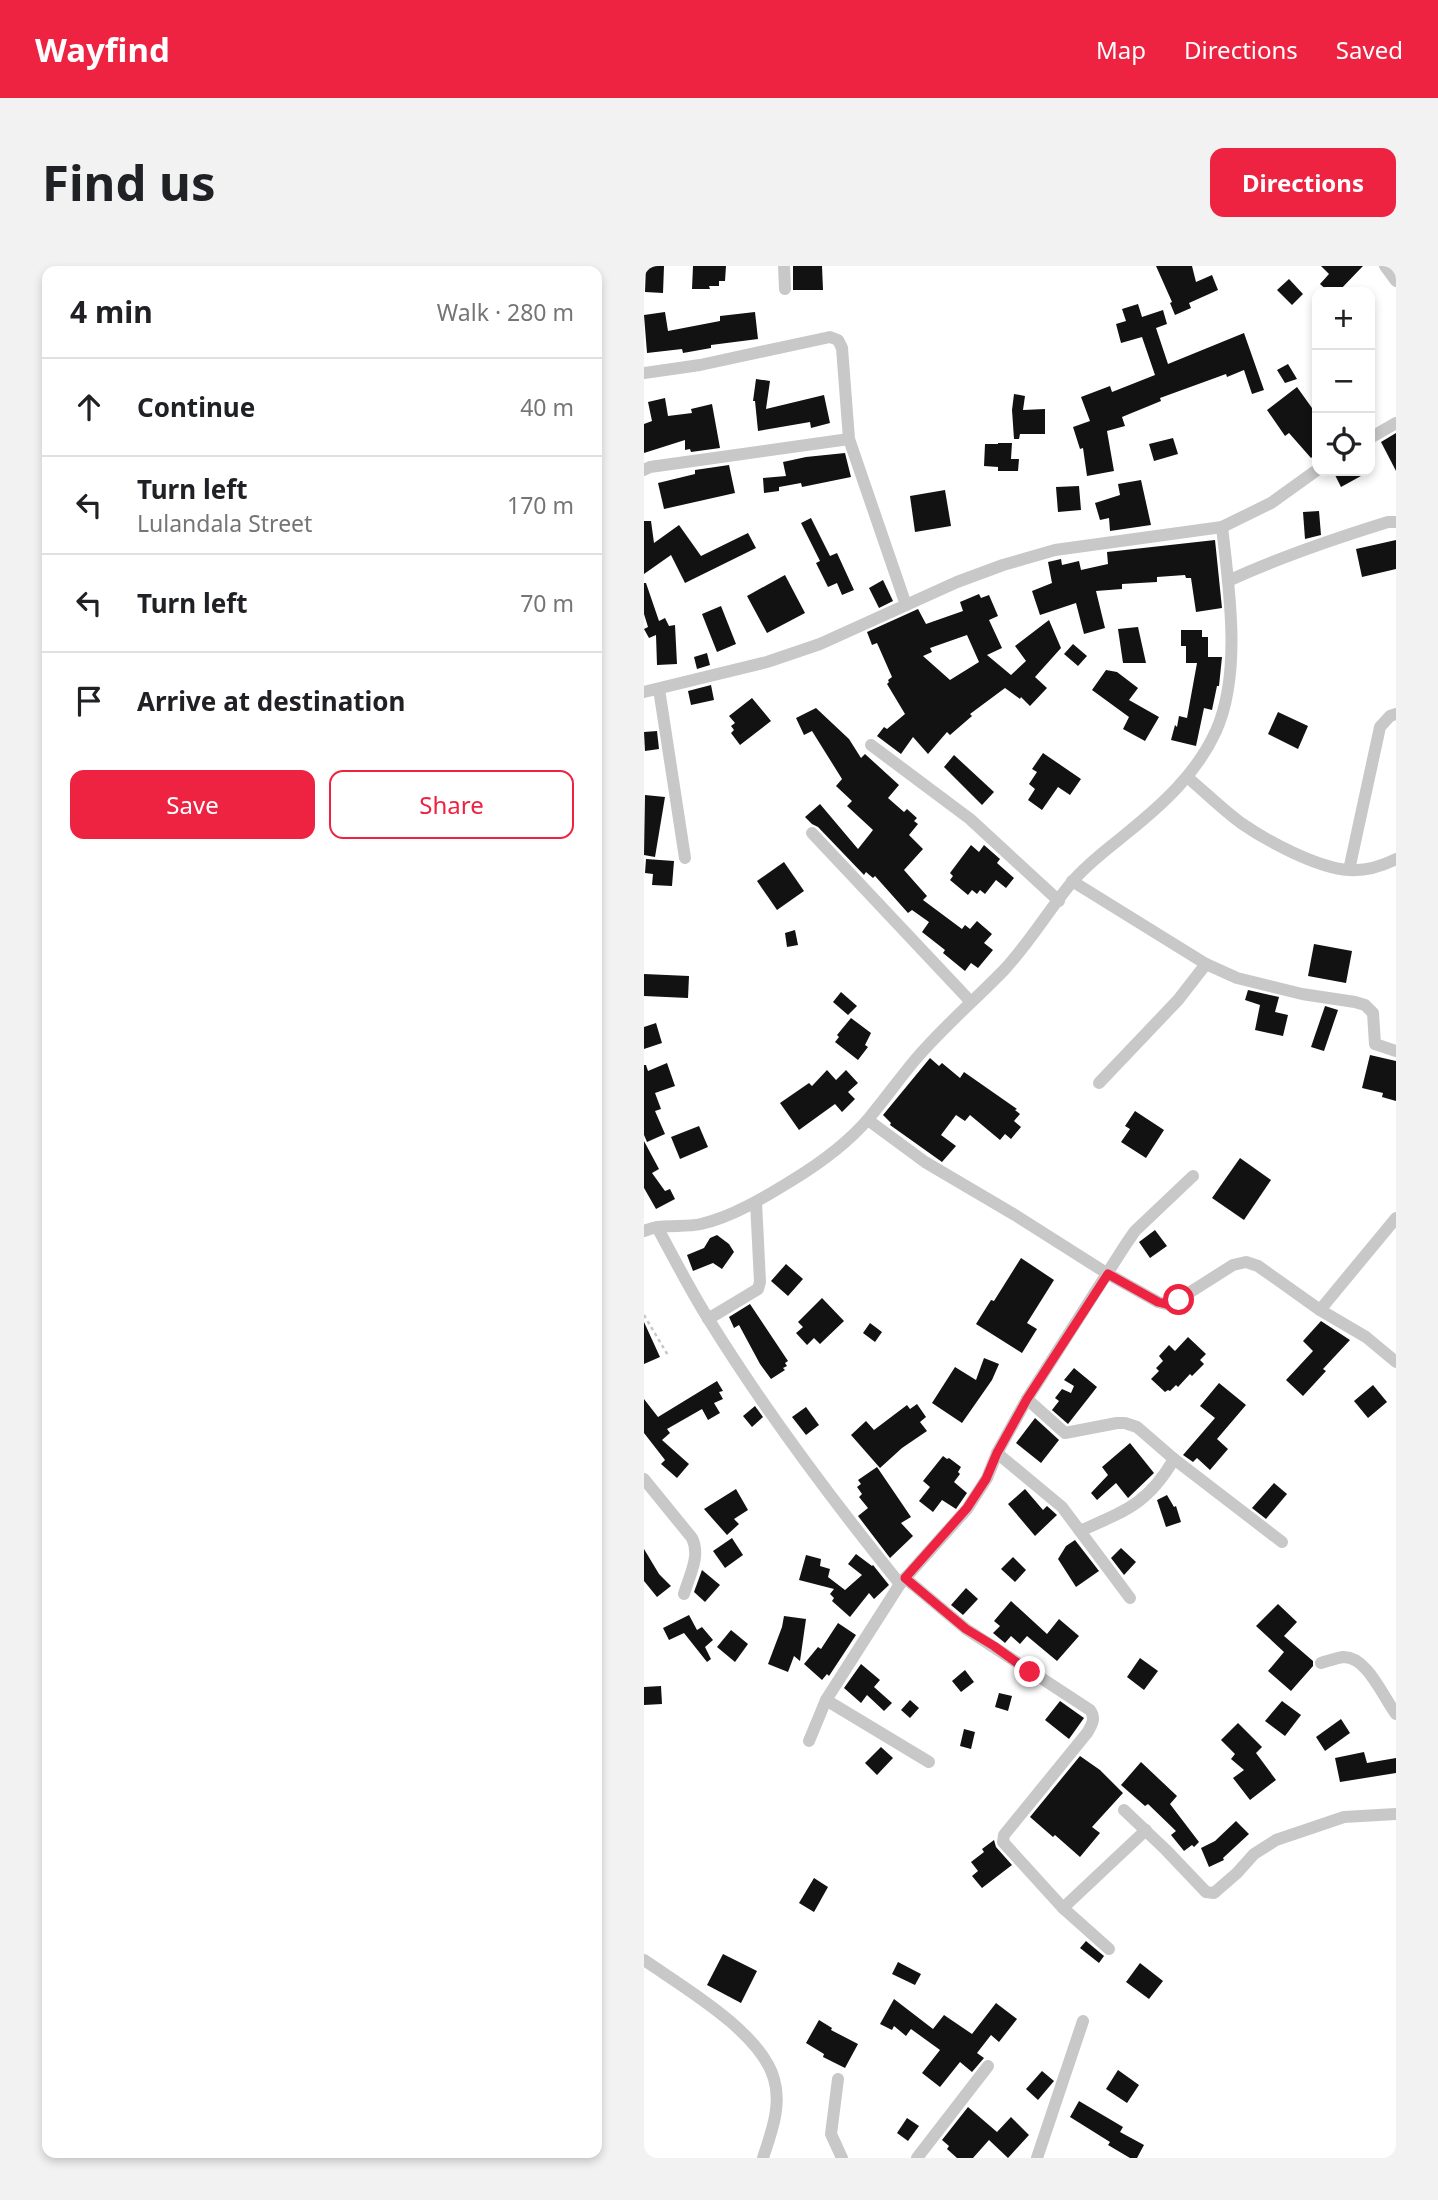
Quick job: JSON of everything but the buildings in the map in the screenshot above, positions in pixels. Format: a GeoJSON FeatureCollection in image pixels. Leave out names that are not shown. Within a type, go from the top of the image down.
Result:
{"type":"FeatureCollection","features":[{"type":"Feature","properties":{"kind":"street"},"geometry":{"type":"LineString","coordinates":[[784,266],[785,289]]}},
{"type":"Feature","properties":{"kind":"street"},"geometry":{"type":"LineString","coordinates":[[1385,266],[1396,281]]}},
{"type":"Feature","properties":{"kind":"street"},"geometry":{"type":"LineString","coordinates":[[644,373],[700,365],[830,337],[838,340],[842,348],[849,439],[906,605]]}},
{"type":"Feature","properties":{"kind":"street"},"geometry":{"type":"LineString","coordinates":[[1375,435],[1396,423]]}},
{"type":"Feature","properties":{"kind":"street"},"geometry":{"type":"LineString","coordinates":[[644,470],[849,439]]}},
{"type":"Feature","properties":{"kind":"street"},"geometry":{"type":"LineString","coordinates":[[644,692],[725,674],[820,644],[1003,565],[1055,550],[1222,527],[1271,503],[1312,474]]}},
{"type":"Feature","properties":{"kind":"street"},"geometry":{"type":"LineString","coordinates":[[1228,581],[1316,544],[1388,522],[1396,522]]}},
{"type":"Feature","properties":{"kind":"street"},"geometry":{"type":"LineString","coordinates":[[649,1229],[705,1223],[756,1202],[827,1156],[868,1120],[916,1059],[1005,968],[1072,881],[1166,801],[1187,777],[1204,754],[1217,729],[1225,704],[1231,640],[1222,527]]}},
{"type":"Feature","properties":{"kind":"street"},"geometry":{"type":"LineString","coordinates":[[659,689],[685,858]]}},
{"type":"Feature","properties":{"kind":"street"},"geometry":{"type":"LineString","coordinates":[[1349,870],[1380,727],[1390,716],[1396,714]]}},
{"type":"Feature","properties":{"kind":"street"},"geometry":{"type":"LineString","coordinates":[[871,745],[970,819],[1059,901]]}},
{"type":"Feature","properties":{"kind":"street"},"geometry":{"type":"LineString","coordinates":[[1187,777],[1239,821],[1262,837],[1292,852],[1349,870],[1383,866],[1396,859]]}},
{"type":"Feature","properties":{"kind":"street"},"geometry":{"type":"LineString","coordinates":[[812,833],[971,1002]]}},
{"type":"Feature","properties":{"kind":"street"},"geometry":{"type":"LineString","coordinates":[[1072,881],[1206,964],[1237,978],[1302,994],[1365,1005],[1373,1013],[1375,1044],[1396,1051]]}},
{"type":"Feature","properties":{"kind":"street"},"geometry":{"type":"LineString","coordinates":[[1099,1083],[1178,1000],[1206,964]]}},
{"type":"Feature","properties":{"kind":"street"},"geometry":{"type":"LineString","coordinates":[[868,1120],[925,1162],[1158,1302],[1170,1305],[1233,1265],[1246,1262],[1258,1266],[1320,1310],[1366,1337],[1396,1362]]}},
{"type":"Feature","properties":{"kind":"street"},"geometry":{"type":"LineString","coordinates":[[808,1741],[826,1700],[902,1581],[967,1508],[986,1479],[1027,1399],[1135,1231],[1194,1176]]}},
{"type":"Feature","properties":{"kind":"street"},"geometry":{"type":"LineString","coordinates":[[708,1319],[758,1289],[760,1282],[756,1202]]}},
{"type":"Feature","properties":{"kind":"street"},"geometry":{"type":"LineString","coordinates":[[644,1216],[649,1229],[708,1319],[817,1478],[902,1581],[966,1629],[1093,1714],[1094,1719],[1087,1732],[1004,1835],[1003,1842],[1063,1908],[1109,1949]]}},
{"type":"Feature","properties":{"kind":"street"},"geometry":{"type":"LineString","coordinates":[[1320,1310],[1396,1218]]}},
{"type":"Feature","properties":{"kind":"street"},"geometry":{"type":"LineString","coordinates":[[1027,1399],[1065,1433],[1125,1423],[1137,1427],[1282,1542]]}},
{"type":"Feature","properties":{"kind":"street"},"geometry":{"type":"LineString","coordinates":[[997,1453],[1062,1507],[1130,1598]]}},
{"type":"Feature","properties":{"kind":"street"},"geometry":{"type":"LineString","coordinates":[[1080,1531],[1137,1505],[1153,1490],[1174,1459]]}},
{"type":"Feature","properties":{"kind":"street"},"geometry":{"type":"LineString","coordinates":[[644,1479],[696,1545],[684,1594]]}},
{"type":"Feature","properties":{"kind":"street"},"geometry":{"type":"LineString","coordinates":[[1321,1663],[1342,1657],[1361,1663],[1396,1714]]}},
{"type":"Feature","properties":{"kind":"street"},"geometry":{"type":"LineString","coordinates":[[826,1700],[929,1762]]}},
{"type":"Feature","properties":{"kind":"street"},"geometry":{"type":"LineString","coordinates":[[1124,1810],[1206,1892],[1214,1893],[1254,1854],[1276,1840],[1344,1817],[1396,1814]]}},
{"type":"Feature","properties":{"kind":"street"},"geometry":{"type":"LineString","coordinates":[[1063,1908],[1146,1830]]}},
{"type":"Feature","properties":{"kind":"street"},"geometry":{"type":"LineString","coordinates":[[644,1959],[720,2014],[763,2054],[775,2079],[777,2100],[776,2116],[762,2158]]}},
{"type":"Feature","properties":{"kind":"street"},"geometry":{"type":"LineString","coordinates":[[1037,2158],[1083,2021]]}},
{"type":"Feature","properties":{"kind":"street"},"geometry":{"type":"LineString","coordinates":[[917,2158],[988,2066]]}},
{"type":"Feature","properties":{"kind":"street"},"geometry":{"type":"LineString","coordinates":[[838,2079],[831,2134],[842,2158]]}},
{"type":"Feature","properties":{"kind":"path"},"geometry":{"type":"LineString","coordinates":[[644,1315],[668,1357]]}},
{"type":"Feature","properties":{"kind":"route"},"geometry":{"type":"LineString","coordinates":[[1030,1672],[966,1629],[905,1578],[967,1508],[986,1479],[1027,1399],[1108,1274],[1158,1302],[1170,1305],[1179,1300]]}}]}
